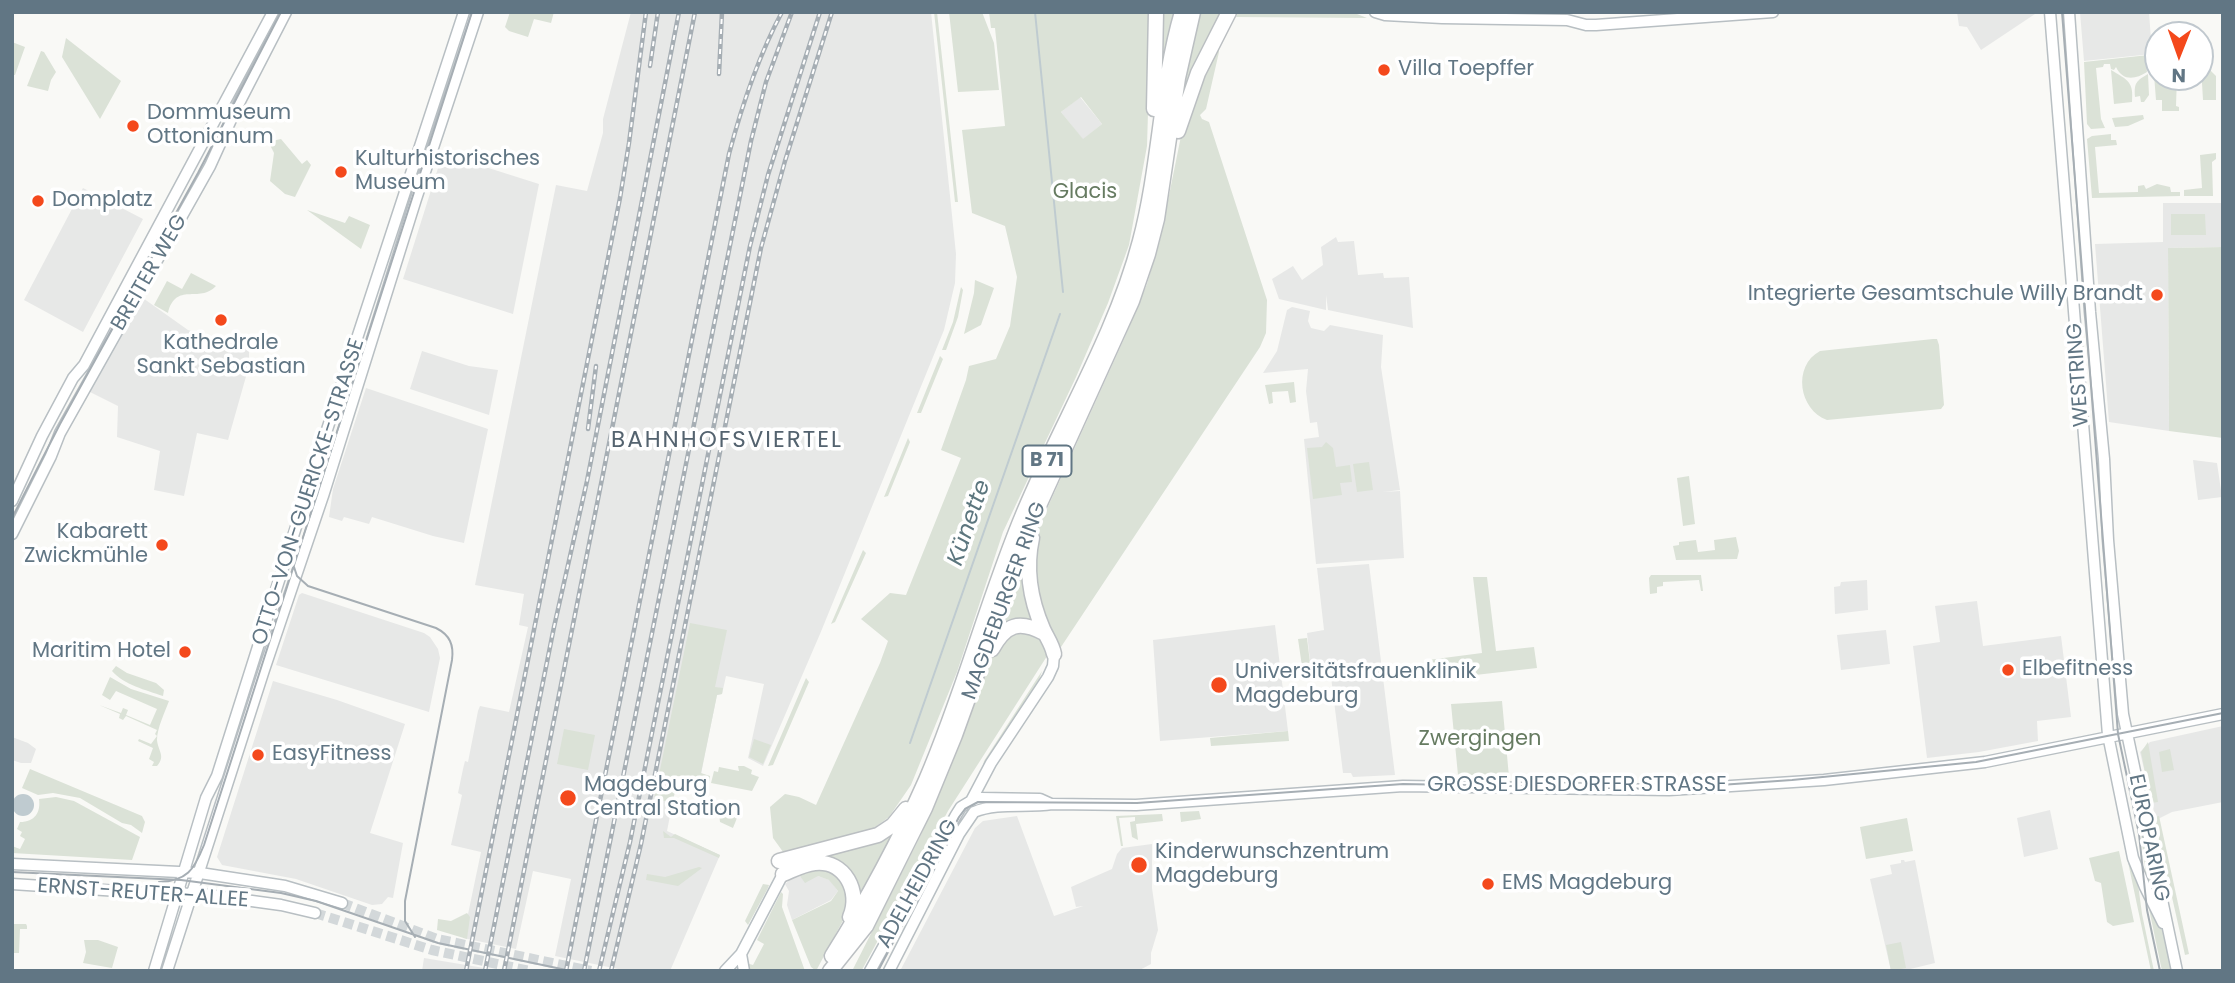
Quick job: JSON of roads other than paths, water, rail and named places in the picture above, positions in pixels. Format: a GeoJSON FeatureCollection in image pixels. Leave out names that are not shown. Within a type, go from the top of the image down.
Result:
{"type":"FeatureCollection","features":[{"type":"Feature","properties":{"kind":"highway"},"geometry":{"type":"LineString","coordinates":[[1156,12],[1154,120],[1158,141]]}},
{"type":"Feature","properties":{"kind":"highway","name":"MAGDEBURGER RING"},"geometry":{"type":"LineString","coordinates":[[831,963],[885,864],[926,779],[1024,512],[1103,343],[1122,296],[1144,226],[1170,61],[1182,12]]}},
{"type":"Feature","properties":{"kind":"highway","name":"MAGDEBURGER RING"},"geometry":{"type":"LineString","coordinates":[[822,971],[866,926],[911,838],[938,778],[974,685],[1041,499],[1132,302],[1151,244],[1165,172],[1179,71],[1193,12]]}},
{"type":"Feature","properties":{"kind":"highway"},"geometry":{"type":"LineString","coordinates":[[1165,172],[1190,94],[1229,12]]}},
{"type":"Feature","properties":{"kind":"highway"},"geometry":{"type":"LineString","coordinates":[[1041,499],[1028,572],[1033,603],[1054,654]]}},
{"type":"Feature","properties":{"kind":"highway"},"geometry":{"type":"LineString","coordinates":[[974,685],[995,644],[1007,630],[1023,625],[1044,633]]}},
{"type":"Feature","properties":{"kind":"highway"},"geometry":{"type":"LineString","coordinates":[[781,868],[803,856],[886,831],[926,779]]}},
{"type":"Feature","properties":{"kind":"highway"},"geometry":{"type":"LineString","coordinates":[[781,868],[824,863],[841,871],[850,883],[854,893],[853,908],[831,963]]}},
{"type":"Feature","properties":{"kind":"street","name":"BREITER WEG"},"geometry":{"type":"LineString","coordinates":[[12,501],[29,461],[74,376],[84,365],[135,273],[273,12]]}},
{"type":"Feature","properties":{"kind":"street","name":"BREITER WEG"},"geometry":{"type":"LineString","coordinates":[[12,534],[60,433],[194,197],[286,12]]}},
{"type":"Feature","properties":{"kind":"street","name":"OTTO-VON-GUERICKE-STRASSE"},"geometry":{"type":"LineString","coordinates":[[154,971],[206,799],[226,749],[316,463],[464,12]]}},
{"type":"Feature","properties":{"kind":"street","name":"OTTO-VON-GUERICKE-STRASSE"},"geometry":{"type":"LineString","coordinates":[[167,971],[478,12]]}},
{"type":"Feature","properties":{"kind":"street"},"geometry":{"type":"LineString","coordinates":[[1375,12],[1442,18],[1567,19],[1586,25],[1773,12]]}},
{"type":"Feature","properties":{"kind":"street","name":"WESTRING"},"geometry":{"type":"LineString","coordinates":[[2050,12],[2108,738]]}},
{"type":"Feature","properties":{"kind":"street","name":"WESTRING"},"geometry":{"type":"LineString","coordinates":[[2069,12],[2089,300],[2126,734]]}},
{"type":"Feature","properties":{"kind":"street","name":"ADELHEIDRING"},"geometry":{"type":"LineString","coordinates":[[889,971],[973,806],[991,763],[1048,677],[1054,654]]}},
{"type":"Feature","properties":{"kind":"street","name":"GROSSE DIESDORFER STRASSE"},"geometry":{"type":"LineString","coordinates":[[973,806],[981,798],[1040,799],[1052,804],[1127,805],[1403,786],[1679,790],[1824,780],[1949,767],[2223,714]]}},
{"type":"Feature","properties":{"kind":"street","name":"EUROPARING"},"geometry":{"type":"LineString","coordinates":[[2126,734],[2177,971]]}},
{"type":"Feature","properties":{"kind":"street","name":"EUROPARING"},"geometry":{"type":"LineString","coordinates":[[2108,738],[2135,864],[2171,942]]}},
{"type":"Feature","properties":{"kind":"street","name":"ADELHEIDRING"},"geometry":{"type":"LineString","coordinates":[[870,971],[944,834],[959,810],[973,806]]}},
{"type":"Feature","properties":{"kind":"street","name":"ERNST-REUTER-ALLEE"},"geometry":{"type":"LineString","coordinates":[[12,864],[184,871],[285,886],[342,903]]}},
{"type":"Feature","properties":{"kind":"street"},"geometry":{"type":"LineString","coordinates":[[724,971],[741,954],[781,868]]}},
{"type":"Feature","properties":{"kind":"street"},"geometry":{"type":"LineString","coordinates":[[178,893],[200,873]]}},
{"type":"Feature","properties":{"kind":"street","name":"ERNST-REUTER-ALLEE"},"geometry":{"type":"LineString","coordinates":[[12,884],[192,893],[281,905],[314,913]]}},
{"type":"Feature","properties":{"kind":"street"},"geometry":{"type":"LineString","coordinates":[[741,954],[744,971]]}},
{"type":"Feature","properties":{"kind":"waterway","name":"Künette"},"geometry":{"type":"LineString","coordinates":[[1035,12],[1063,292]]}},
{"type":"Feature","properties":{"kind":"waterway","name":"Künette"},"geometry":{"type":"LineString","coordinates":[[910,743],[1060,314]]}},
{"type":"Feature","properties":{"kind":"tunnel"},"geometry":{"type":"LineString","coordinates":[[342,903],[437,939],[591,971]]}},
{"type":"Feature","properties":{"kind":"tunnel"},"geometry":{"type":"LineString","coordinates":[[315,913],[432,950],[530,971]]}},
{"type":"Feature","properties":{"kind":"tram line"},"geometry":{"type":"LineString","coordinates":[[12,518],[60,424],[198,173],[281,12]]}},
{"type":"Feature","properties":{"kind":"tram line"},"geometry":{"type":"LineString","coordinates":[[159,882],[176,879],[188,872],[197,861],[204,845],[472,12]]}},
{"type":"Feature","properties":{"kind":"tram line"},"geometry":{"type":"LineString","coordinates":[[2062,12],[2118,734],[2139,834],[2147,910],[2160,971]]}},
{"type":"Feature","properties":{"kind":"tram line"},"geometry":{"type":"LineString","coordinates":[[293,564],[297,576],[308,586],[436,628],[448,637],[452,645],[452,660],[405,901],[405,921],[415,937]]}},
{"type":"Feature","properties":{"kind":"tram line"},"geometry":{"type":"LineString","coordinates":[[878,971],[959,817],[965,809],[978,802],[1137,803],[1403,784],[1662,789],[1792,780],[1976,762],[2223,713]]}},
{"type":"Feature","properties":{"kind":"tram line"},"geometry":{"type":"LineString","coordinates":[[12,872],[181,880],[281,893],[316,901],[438,943],[571,971]]}},
{"type":"Feature","properties":{"kind":"railway"},"geometry":{"type":"LineString","coordinates":[[466,971],[620,198],[646,12]]}},
{"type":"Feature","properties":{"kind":"railway"},"geometry":{"type":"LineString","coordinates":[[650,66],[658,12]]}},
{"type":"Feature","properties":{"kind":"railway"},"geometry":{"type":"LineString","coordinates":[[485,971],[554,627],[587,481],[679,12]]}},
{"type":"Feature","properties":{"kind":"railway"},"geometry":{"type":"LineString","coordinates":[[504,971],[695,12]]}},
{"type":"Feature","properties":{"kind":"railway"},"geometry":{"type":"LineString","coordinates":[[719,74],[722,12]]}},
{"type":"Feature","properties":{"kind":"railway"},"geometry":{"type":"LineString","coordinates":[[566,971],[729,154],[751,82],[782,12]]}},
{"type":"Feature","properties":{"kind":"railway"},"geometry":{"type":"LineString","coordinates":[[584,971],[751,141],[766,82],[792,12]]}},
{"type":"Feature","properties":{"kind":"railway"},"geometry":{"type":"LineString","coordinates":[[599,971],[630,842],[750,246],[768,175],[820,12]]}},
{"type":"Feature","properties":{"kind":"railway"},"geometry":{"type":"LineString","coordinates":[[611,971],[641,844],[761,248],[832,12]]}},
{"type":"Feature","properties":{"kind":"railway"},"geometry":{"type":"LineString","coordinates":[[588,429],[596,366]]}},
{"type":"Feature","properties":{"kind":"place","name":"Villa Toepffer"},"geometry":{"type":"Point","coordinates":[1384,70]}},
{"type":"Feature","properties":{"kind":"place","name":"Dommuseum Ottonianum"},"geometry":{"type":"Point","coordinates":[133,126]}},
{"type":"Feature","properties":{"kind":"place","name":"Kulturhistorisches Museum"},"geometry":{"type":"Point","coordinates":[341,172]}},
{"type":"Feature","properties":{"kind":"place","name":"Domplatz"},"geometry":{"type":"Point","coordinates":[38,201]}},
{"type":"Feature","properties":{"kind":"place","name":"Integrierte Gesamtschule Willy Brandt"},"geometry":{"type":"Point","coordinates":[2157,295]}},
{"type":"Feature","properties":{"kind":"place","name":"Kathedrale Sankt Sebastian"},"geometry":{"type":"Point","coordinates":[221,320]}},
{"type":"Feature","properties":{"kind":"place","name":"Kabarett Zwickmühle"},"geometry":{"type":"Point","coordinates":[162,545]}},
{"type":"Feature","properties":{"kind":"place","name":"Maritim Hotel"},"geometry":{"type":"Point","coordinates":[185,652]}},
{"type":"Feature","properties":{"kind":"place","name":"Elbefitness"},"geometry":{"type":"Point","coordinates":[2008,670]}},
{"type":"Feature","properties":{"kind":"place","name":"Universitätsfrauenklinik Magdeburg"},"geometry":{"type":"Point","coordinates":[1219,685]}},
{"type":"Feature","properties":{"kind":"place","name":"EasyFitness"},"geometry":{"type":"Point","coordinates":[258,755]}},
{"type":"Feature","properties":{"kind":"place","name":"Magdeburg Central Station"},"geometry":{"type":"Point","coordinates":[568,798]}},
{"type":"Feature","properties":{"kind":"place","name":"Kinderwunschzentrum Magdeburg"},"geometry":{"type":"Point","coordinates":[1139,865]}},
{"type":"Feature","properties":{"kind":"place","name":"EMS Magdeburg"},"geometry":{"type":"Point","coordinates":[1488,884]}},
{"type":"Feature","properties":{"kind":"district","name":"BAHNHOFSVIERTEL"},"geometry":{"type":"Point","coordinates":[727,441]}},
{"type":"Feature","properties":{"kind":"park label","name":"Glacis"},"geometry":{"type":"Point","coordinates":[1085,193]}},
{"type":"Feature","properties":{"kind":"park label","name":"Zwergingen"},"geometry":{"type":"Point","coordinates":[1480,740]}}]}
